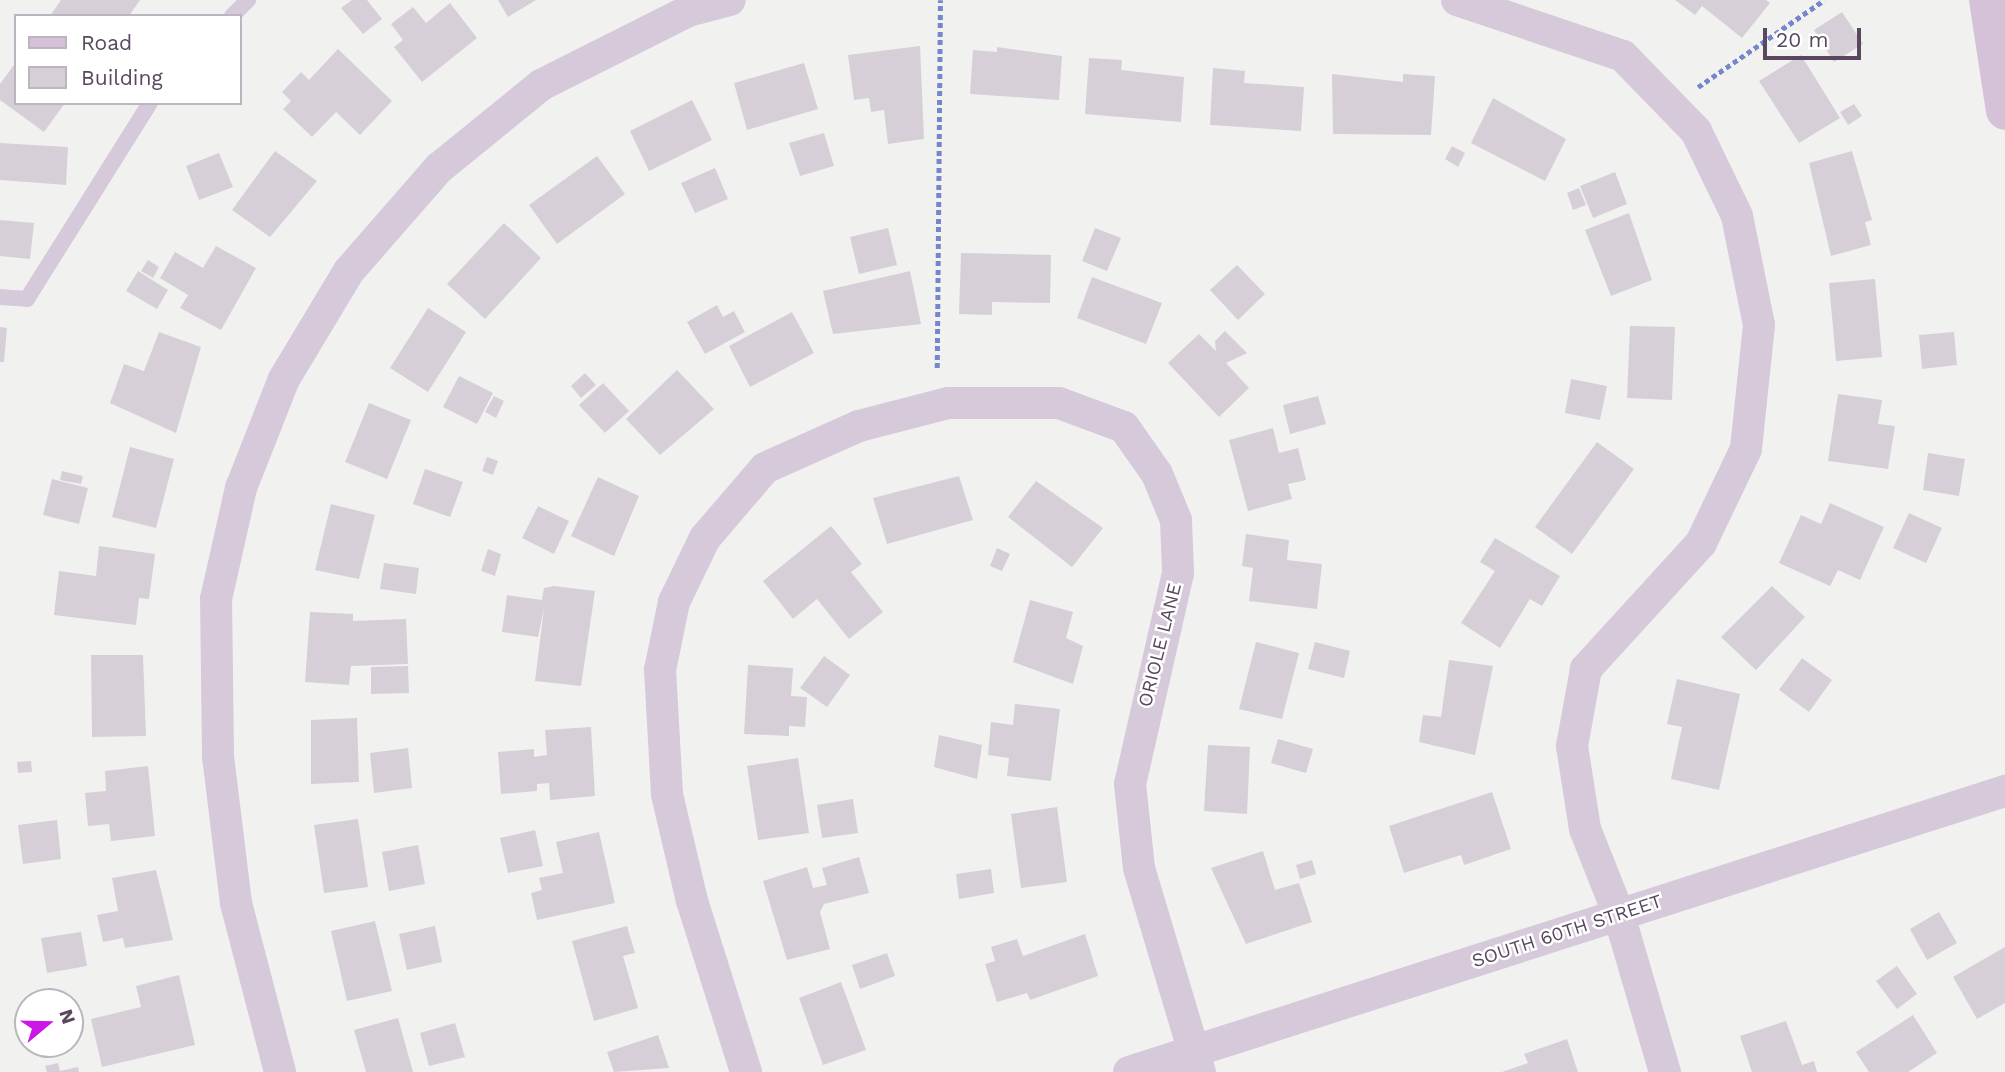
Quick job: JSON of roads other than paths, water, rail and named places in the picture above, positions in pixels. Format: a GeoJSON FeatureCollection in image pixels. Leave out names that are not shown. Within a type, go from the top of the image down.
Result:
{"type":"FeatureCollection","features":[{"type":"Feature","properties":{"kind":"street"},"geometry":{"type":"LineString","coordinates":[[280,1072],[236,903],[218,757],[216,600],[241,488],[284,379],[349,271],[439,168],[541,85],[688,10],[730,0]]}},
{"type":"Feature","properties":{"kind":"street"},"geometry":{"type":"LineString","coordinates":[[1457,0],[1623,56],[1696,131],[1737,216],[1759,325],[1746,449],[1700,543],[1586,669],[1572,746],[1585,830],[1619,915],[1665,1072]]}},
{"type":"Feature","properties":{"kind":"street"},"geometry":{"type":"LineString","coordinates":[[1988,0],[2005,111]]}},
{"type":"Feature","properties":{"kind":"street","name":"ORIOLE LANE"},"geometry":{"type":"LineString","coordinates":[[746,1072],[692,901],[667,794],[660,670],[674,601],[705,538],[765,468],[859,426],[948,403],[1059,403],[1124,427],[1157,474],[1176,520],[1178,573],[1130,784],[1139,868],[1197,1061]]}},
{"type":"Feature","properties":{"kind":"street","name":"SOUTH 60TH STREET"},"geometry":{"type":"LineString","coordinates":[[1129,1072],[1197,1061],[1619,915],[2005,791]]}},
{"type":"Feature","properties":{"kind":"lane"},"geometry":{"type":"LineString","coordinates":[[234,14],[248,0]]}},
{"type":"Feature","properties":{"kind":"lane"},"geometry":{"type":"LineString","coordinates":[[0,297],[27,299],[149,105]]}}]}
